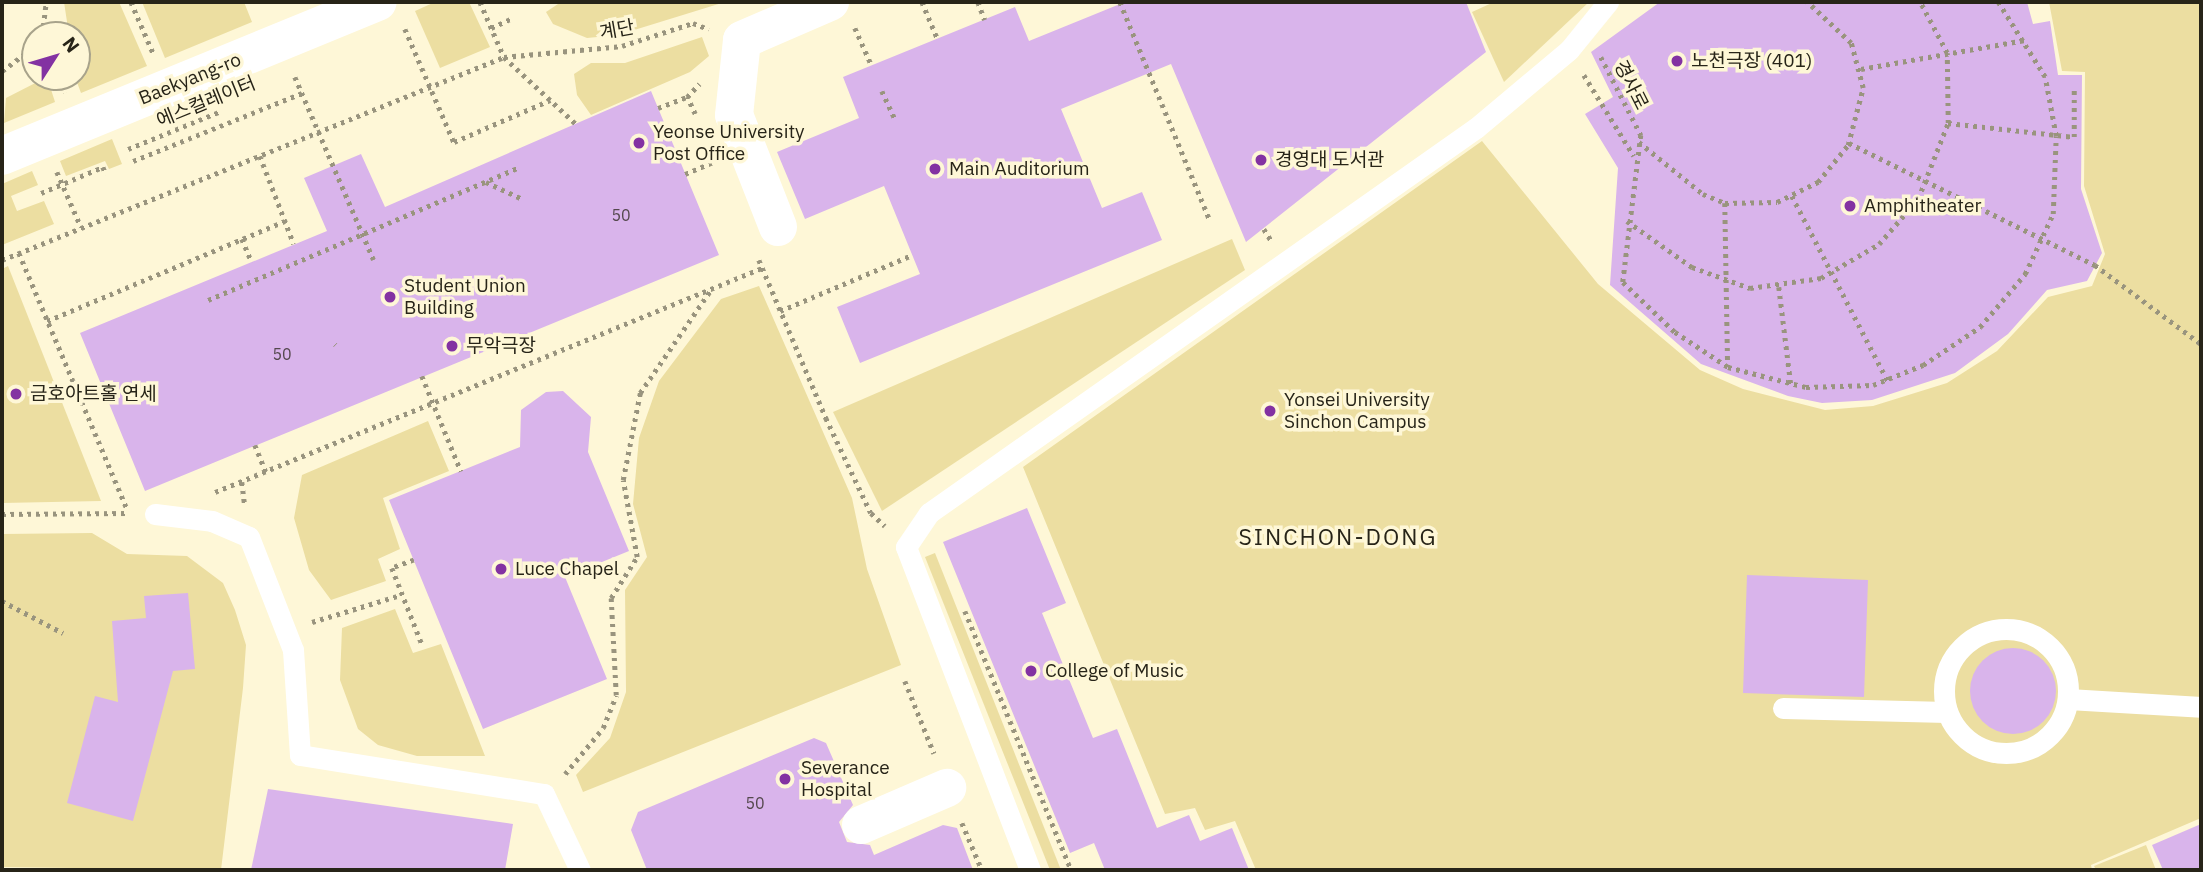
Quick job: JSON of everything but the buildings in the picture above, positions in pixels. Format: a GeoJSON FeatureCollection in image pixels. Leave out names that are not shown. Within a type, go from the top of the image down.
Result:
{"type":"FeatureCollection","features":[{"type":"Feature","properties":{"kind":"street","name":"Baekyang-ro"},"geometry":{"type":"LineString","coordinates":[[2,156],[279,42],[388,8]]}},
{"type":"Feature","properties":{"kind":"street"},"geometry":{"type":"LineString","coordinates":[[778,226],[734,115],[742,40],[839,8]]}},
{"type":"Feature","properties":{"kind":"street"},"geometry":{"type":"LineString","coordinates":[[862,825],[947,788]]}},
{"type":"Feature","properties":{"kind":"lane"},"geometry":{"type":"LineString","coordinates":[[1030,870],[906,547],[929,513],[1476,128],[1569,50],[1608,2]]}},
{"type":"Feature","properties":{"kind":"lane"},"geometry":{"type":"LineString","coordinates":[[155,514],[212,521],[249,537],[293,650],[300,755],[544,794],[580,870]]}},
{"type":"Feature","properties":{"kind":"lane"},"geometry":{"type":"LineString","coordinates":[[1989,630],[2029,633],[2046,644],[2067,678],[2068,699],[2050,736],[2013,753],[1973,744],[1947,712],[1943,692],[1951,662],[1970,639],[1989,630]]}},
{"type":"Feature","properties":{"kind":"lane"},"geometry":{"type":"LineString","coordinates":[[2068,699],[2201,707]]}},
{"type":"Feature","properties":{"kind":"lane"},"geometry":{"type":"LineString","coordinates":[[1783,708],[1947,712]]}},
{"type":"Feature","properties":{"kind":"path"},"geometry":{"type":"LineString","coordinates":[[44,21],[46,2]]}},
{"type":"Feature","properties":{"kind":"path"},"geometry":{"type":"LineString","coordinates":[[131,2],[167,88]]}},
{"type":"Feature","properties":{"kind":"path"},"geometry":{"type":"LineString","coordinates":[[480,2],[504,57],[576,124]]}},
{"type":"Feature","properties":{"kind":"path"},"geometry":{"type":"LineString","coordinates":[[922,2],[937,38]]}},
{"type":"Feature","properties":{"kind":"path"},"geometry":{"type":"LineString","coordinates":[[978,2],[985,19]]}},
{"type":"Feature","properties":{"kind":"path"},"geometry":{"type":"LineString","coordinates":[[1120,2],[1209,218]]}},
{"type":"Feature","properties":{"kind":"path"},"geometry":{"type":"LineString","coordinates":[[1807,2],[1845,35],[1861,69],[1863,100],[1849,143],[1818,182],[1792,197],[1760,205],[1725,203],[1703,194],[1639,142],[1626,220],[1623,282],[1675,331],[1728,367],[1791,385],[1826,389],[1888,381],[1980,327],[2025,274],[2043,240],[2057,188],[2056,135],[2045,78],[2026,40],[1998,2]]}},
{"type":"Feature","properties":{"kind":"path"},"geometry":{"type":"LineString","coordinates":[[1626,220],[1669,253],[1726,283],[1779,288],[1833,273],[1879,244],[1927,183],[1948,123],[1947,53],[1920,2]]}},
{"type":"Feature","properties":{"kind":"path"},"geometry":{"type":"LineString","coordinates":[[388,8],[430,88],[454,142],[550,100]]}},
{"type":"Feature","properties":{"kind":"path"},"geometry":{"type":"LineString","coordinates":[[839,8],[872,66]]}},
{"type":"Feature","properties":{"kind":"path"},"geometry":{"type":"LineString","coordinates":[[491,28],[512,18]]}},
{"type":"Feature","properties":{"kind":"path","name":"계단"},"geometry":{"type":"LineString","coordinates":[[2,260],[504,57],[622,46],[693,23]]}},
{"type":"Feature","properties":{"kind":"path"},"geometry":{"type":"LineString","coordinates":[[1861,69],[2026,40]]}},
{"type":"Feature","properties":{"kind":"path"},"geometry":{"type":"LineString","coordinates":[[279,42],[374,260]]}},
{"type":"Feature","properties":{"kind":"path","name":"경사로"},"geometry":{"type":"LineString","coordinates":[[1597,48],[1641,135],[1639,142]]}},
{"type":"Feature","properties":{"kind":"path"},"geometry":{"type":"LineString","coordinates":[[2,71],[21,57]]}},
{"type":"Feature","properties":{"kind":"path","name":"에스컬레이터"},"geometry":{"type":"LineString","coordinates":[[284,85],[296,80]]}},
{"type":"Feature","properties":{"kind":"path"},"geometry":{"type":"LineString","coordinates":[[1948,123],[2074,138],[2074,87]]}},
{"type":"Feature","properties":{"kind":"path"},"geometry":{"type":"LineString","coordinates":[[882,91],[895,119]]}},
{"type":"Feature","properties":{"kind":"path"},"geometry":{"type":"LineString","coordinates":[[133,161],[302,93]]}},
{"type":"Feature","properties":{"kind":"path"},"geometry":{"type":"LineString","coordinates":[[658,108],[687,97]]}},
{"type":"Feature","properties":{"kind":"path","name":"에스컬레이터"},"geometry":{"type":"LineString","coordinates":[[128,149],[236,104]]}},
{"type":"Feature","properties":{"kind":"path"},"geometry":{"type":"LineString","coordinates":[[1601,104],[1635,157]]}},
{"type":"Feature","properties":{"kind":"path"},"geometry":{"type":"LineString","coordinates":[[1849,143],[2095,265],[2201,344]]}},
{"type":"Feature","properties":{"kind":"path"},"geometry":{"type":"LineString","coordinates":[[260,156],[294,244]]}},
{"type":"Feature","properties":{"kind":"path"},"geometry":{"type":"LineString","coordinates":[[685,174],[715,161]]}},
{"type":"Feature","properties":{"kind":"path"},"geometry":{"type":"LineString","coordinates":[[41,193],[103,167],[106,174]]}},
{"type":"Feature","properties":{"kind":"path"},"geometry":{"type":"LineString","coordinates":[[208,300],[520,167]]}},
{"type":"Feature","properties":{"kind":"path"},"geometry":{"type":"LineString","coordinates":[[486,181],[522,199]]}},
{"type":"Feature","properties":{"kind":"path"},"geometry":{"type":"LineString","coordinates":[[62,184],[81,227]]}},
{"type":"Feature","properties":{"kind":"path"},"geometry":{"type":"LineString","coordinates":[[1792,197],[1888,381]]}},
{"type":"Feature","properties":{"kind":"path"},"geometry":{"type":"LineString","coordinates":[[1725,203],[1728,367]]}},
{"type":"Feature","properties":{"kind":"path"},"geometry":{"type":"LineString","coordinates":[[47,321],[285,221]]}},
{"type":"Feature","properties":{"kind":"path"},"geometry":{"type":"LineString","coordinates":[[242,239],[252,262]]}},
{"type":"Feature","properties":{"kind":"path"},"geometry":{"type":"LineString","coordinates":[[19,253],[129,513]]}},
{"type":"Feature","properties":{"kind":"path"},"geometry":{"type":"LineString","coordinates":[[780,311],[912,255]]}},
{"type":"Feature","properties":{"kind":"path"},"geometry":{"type":"LineString","coordinates":[[2,514],[155,514],[266,472],[762,268],[872,513]]}},
{"type":"Feature","properties":{"kind":"path"},"geometry":{"type":"LineString","coordinates":[[1779,288],[1791,385]]}},
{"type":"Feature","properties":{"kind":"path"},"geometry":{"type":"LineString","coordinates":[[544,794],[585,754],[616,695],[611,598],[636,557],[622,480],[628,435],[640,393],[712,289]]}},
{"type":"Feature","properties":{"kind":"path"},"geometry":{"type":"LineString","coordinates":[[422,376],[461,471]]}},
{"type":"Feature","properties":{"kind":"path"},"geometry":{"type":"LineString","coordinates":[[255,445],[266,472]]}},
{"type":"Feature","properties":{"kind":"path"},"geometry":{"type":"LineString","coordinates":[[414,560],[392,568],[422,644]]}},
{"type":"Feature","properties":{"kind":"path"},"geometry":{"type":"LineString","coordinates":[[337,612],[401,595]]}},
{"type":"Feature","properties":{"kind":"path"},"geometry":{"type":"LineString","coordinates":[[2,601],[63,633]]}},
{"type":"Feature","properties":{"kind":"path"},"geometry":{"type":"LineString","coordinates":[[962,603],[1071,870]]}},
{"type":"Feature","properties":{"kind":"path"},"geometry":{"type":"LineString","coordinates":[[905,681],[982,870]]}},
{"type":"Feature","properties":{"kind":"shaded area"},"geometry":{"type":"Polygon","coordinates":[[[64,2],[119,2],[147,66],[91,89],[91,21],[67,21],[64,2]]]}},
{"type":"Feature","properties":{"kind":"shaded area"},"geometry":{"type":"Polygon","coordinates":[[[142,2],[244,2],[252,22],[165,58],[142,2]]]}},
{"type":"Feature","properties":{"kind":"shaded area"},"geometry":{"type":"Polygon","coordinates":[[[435,2],[469,2],[490,47],[440,68],[415,11],[435,2]]]}},
{"type":"Feature","properties":{"kind":"shaded area"},"geometry":{"type":"Polygon","coordinates":[[[561,2],[725,2],[618,35],[587,38],[553,24],[546,12],[561,2]]]}},
{"type":"Feature","properties":{"kind":"shaded area"},"geometry":{"type":"Polygon","coordinates":[[[1494,2],[1589,2],[1504,82],[1472,12],[1494,2]]]}},
{"type":"Feature","properties":{"kind":"shaded area"},"geometry":{"type":"Polygon","coordinates":[[[2049,2],[2201,2],[2201,818],[2091,865],[2092,870],[1256,870],[1235,821],[1205,830],[1195,808],[1165,814],[1023,467],[1482,141],[1598,284],[1700,370],[1743,389],[1825,410],[1873,406],[1947,383],[1997,351],[2048,297],[2092,286],[2105,254],[2084,186],[2085,72],[2062,71],[2049,2]]]}},
{"type":"Feature","properties":{"kind":"shaded area"},"geometry":{"type":"Polygon","coordinates":[[[702,37],[709,56],[690,72],[591,115],[577,95],[574,74],[591,63],[625,63],[702,37]]]}},
{"type":"Feature","properties":{"kind":"shaded area"},"geometry":{"type":"Polygon","coordinates":[[[21,90],[51,91],[55,102],[4,123],[6,98],[21,90]]]}},
{"type":"Feature","properties":{"kind":"shaded area"},"geometry":{"type":"Polygon","coordinates":[[[112,139],[122,164],[109,169],[105,161],[66,176],[60,161],[112,139]]]}},
{"type":"Feature","properties":{"kind":"shaded area"},"geometry":{"type":"Polygon","coordinates":[[[32,171],[38,185],[11,196],[17,211],[44,201],[54,224],[2,245],[2,184],[32,171]]]}},
{"type":"Feature","properties":{"kind":"shaded area"},"geometry":{"type":"Polygon","coordinates":[[[1232,239],[1245,270],[882,511],[833,412],[1232,239]]]}},
{"type":"Feature","properties":{"kind":"shaded area"},"geometry":{"type":"Polygon","coordinates":[[[8,266],[101,501],[2,503],[2,269],[8,266]]]}},
{"type":"Feature","properties":{"kind":"shaded area"},"geometry":{"type":"Polygon","coordinates":[[[759,286],[852,498],[867,569],[901,665],[583,792],[576,775],[610,738],[626,692],[625,590],[647,557],[633,504],[639,438],[659,381],[721,299],[759,286]]]}},
{"type":"Feature","properties":{"kind":"shaded area"},"geometry":{"type":"Polygon","coordinates":[[[428,421],[449,471],[383,498],[400,549],[378,559],[386,581],[331,600],[309,570],[294,518],[302,475],[428,421]]]}},
{"type":"Feature","properties":{"kind":"shaded area"},"geometry":{"type":"Polygon","coordinates":[[[92,533],[127,554],[187,556],[223,583],[235,610],[246,645],[221,870],[2,867],[2,534],[92,533]]]}},
{"type":"Feature","properties":{"kind":"shaded area"},"geometry":{"type":"Polygon","coordinates":[[[935,553],[1061,870],[1050,870],[925,557],[935,553]]]}},
{"type":"Feature","properties":{"kind":"shaded area"},"geometry":{"type":"Polygon","coordinates":[[[395,609],[413,653],[441,644],[485,756],[417,756],[378,745],[358,729],[340,680],[342,628],[395,609]]]}},
{"type":"Feature","properties":{"kind":"shaded area"},"geometry":{"type":"Polygon","coordinates":[[[2146,845],[2156,870],[2096,870],[2094,866],[2146,845]]]}},
{"type":"Feature","properties":{"kind":"place","name":"노천극장 (401)"},"geometry":{"type":"Point","coordinates":[1677,61]}},
{"type":"Feature","properties":{"kind":"place","name":"Yeonse University Post Office"},"geometry":{"type":"Point","coordinates":[639,143]}},
{"type":"Feature","properties":{"kind":"place","name":"경영대 도서관"},"geometry":{"type":"Point","coordinates":[1261,160]}},
{"type":"Feature","properties":{"kind":"place","name":"Main Auditorium"},"geometry":{"type":"Point","coordinates":[935,169]}},
{"type":"Feature","properties":{"kind":"place","name":"Amphitheater"},"geometry":{"type":"Point","coordinates":[1850,206]}},
{"type":"Feature","properties":{"kind":"place","name":"Student Union Building"},"geometry":{"type":"Point","coordinates":[390,297]}},
{"type":"Feature","properties":{"kind":"place","name":"무악극장"},"geometry":{"type":"Point","coordinates":[452,346]}},
{"type":"Feature","properties":{"kind":"place","name":"금호아트홀 연세"},"geometry":{"type":"Point","coordinates":[16,394]}},
{"type":"Feature","properties":{"kind":"place","name":"Yonsei University Sinchon Campus"},"geometry":{"type":"Point","coordinates":[1270,411]}},
{"type":"Feature","properties":{"kind":"place","name":"Luce Chapel"},"geometry":{"type":"Point","coordinates":[501,569]}},
{"type":"Feature","properties":{"kind":"place","name":"College of Music"},"geometry":{"type":"Point","coordinates":[1031,671]}},
{"type":"Feature","properties":{"kind":"place","name":"Severance Hospital"},"geometry":{"type":"Point","coordinates":[785,779]}},
{"type":"Feature","properties":{"kind":"district","name":"SINCHON-DONG"},"geometry":{"type":"Point","coordinates":[1338,536]}}]}
